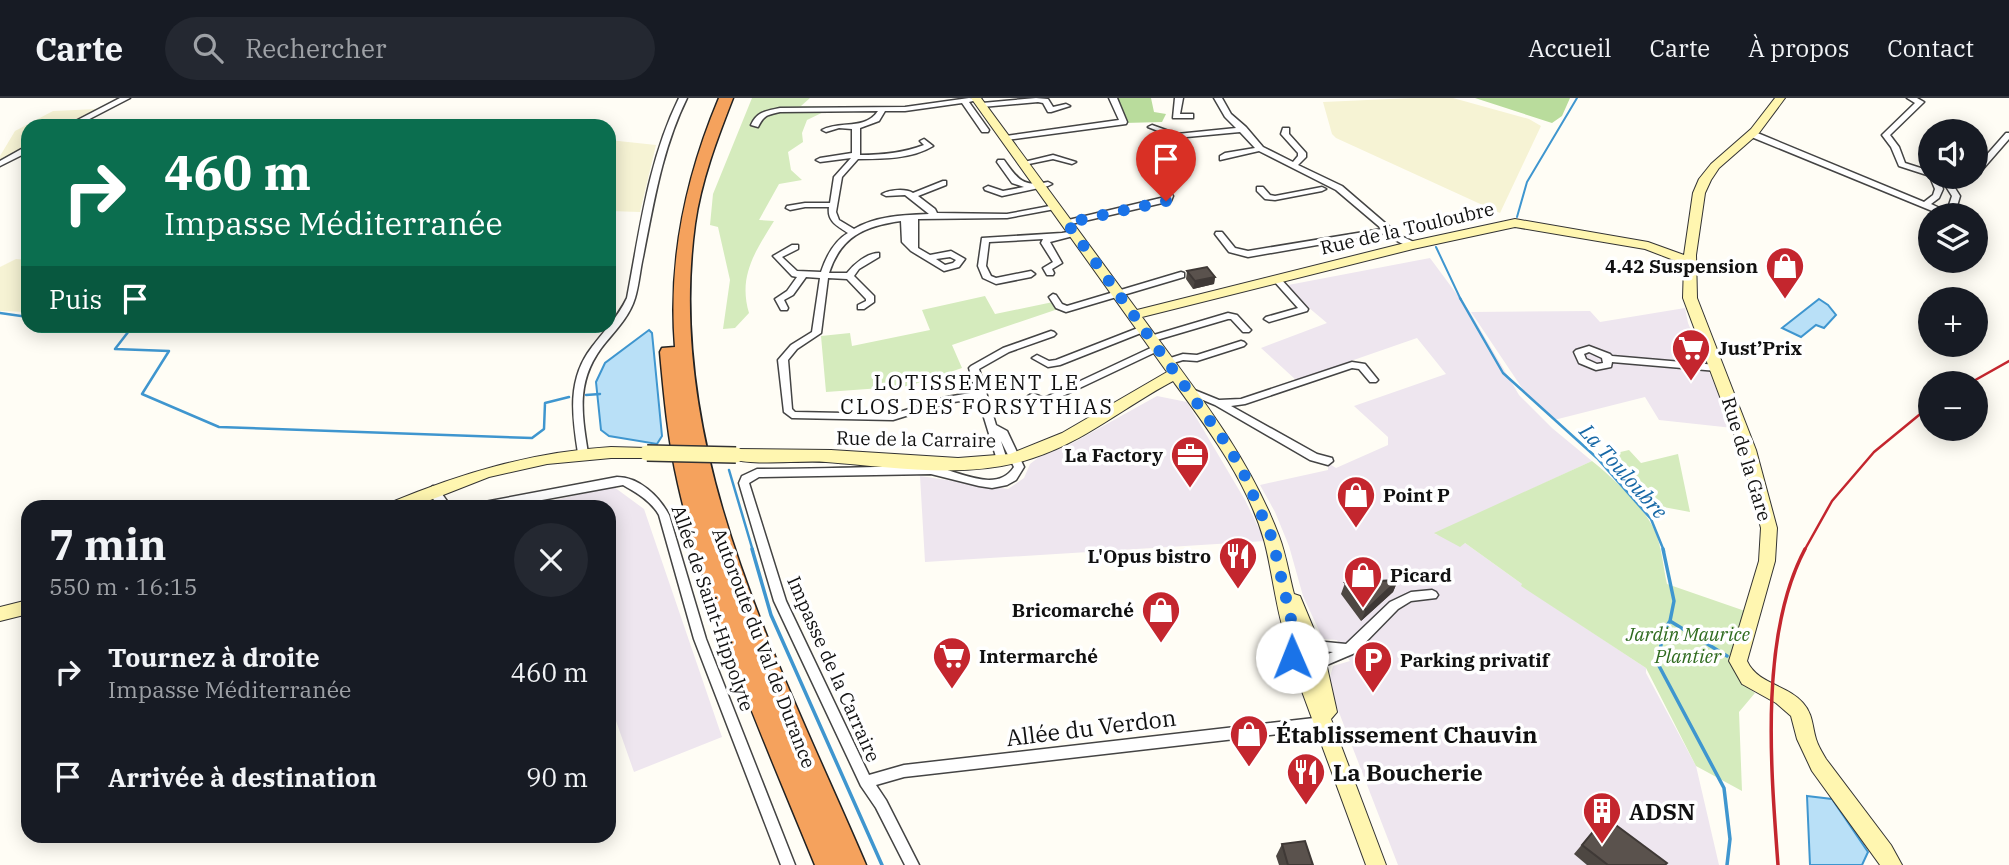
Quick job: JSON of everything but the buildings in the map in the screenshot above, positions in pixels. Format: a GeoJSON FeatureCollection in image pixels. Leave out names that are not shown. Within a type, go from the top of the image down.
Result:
{"type":"FeatureCollection","features":[{"type":"Feature","properties":{"kind":"highway","name":"Autoroute du Val de Durance"},"geometry":{"type":"LineString","coordinates":[[716,101],[686,176],[671,253],[667,296],[673,402],[687,482],[720,589],[747,663],[830,865]]}},
{"type":"Feature","properties":{"kind":"highway","name":"Autoroute du Val de Durance"},"geometry":{"type":"LineString","coordinates":[[716,101],[685,239],[681,294],[687,391],[714,517],[740,596],[852,865]]}},
{"type":"Feature","properties":{"kind":"main road","name":"Rue de la Gare"},"geometry":{"type":"LineString","coordinates":[[1780,98],[1752,134],[1715,166],[1705,179],[1699,193],[1690,256],[1690,298],[1748,450],[1769,528],[1767,561],[1738,661],[1741,673],[1753,684],[1783,697],[1797,707],[1803,717],[1808,744],[1819,765],[1892,865]]}},
{"type":"Feature","properties":{"kind":"main road"},"geometry":{"type":"LineString","coordinates":[[975,101],[1006,138],[1226,443],[1243,472],[1272,538],[1330,719],[1385,865]]}},
{"type":"Feature","properties":{"kind":"main road","name":"Rue de la Touloubre"},"geometry":{"type":"LineString","coordinates":[[1133,315],[1277,280],[1404,243],[1515,223],[1690,256]]}},
{"type":"Feature","properties":{"kind":"main road","name":"Rue de la Carraire"},"geometry":{"type":"LineString","coordinates":[[822,456],[948,463],[1007,456],[1047,445],[1141,393],[1171,368]]}},
{"type":"Feature","properties":{"kind":"main road","name":"Rue de la Carraire"},"geometry":{"type":"LineString","coordinates":[[1141,393],[1163,388],[1186,390]]}},
{"type":"Feature","properties":{"kind":"main road"},"geometry":{"type":"LineString","coordinates":[[411,500],[499,467],[583,453],[822,456]]}},
{"type":"Feature","properties":{"kind":"main road","name":"Rue de la Carraire"},"geometry":{"type":"LineString","coordinates":[[822,456],[1007,456]]}},
{"type":"Feature","properties":{"kind":"main road"},"geometry":{"type":"LineString","coordinates":[[0,614],[21,609]]}},
{"type":"Feature","properties":{"kind":"main road"},"geometry":{"type":"LineString","coordinates":[[1311,655],[1323,723],[1376,865]]}},
{"type":"Feature","properties":{"kind":"street"},"geometry":{"type":"LineString","coordinates":[[84,119],[126,98]]}},
{"type":"Feature","properties":{"kind":"street"},"geometry":{"type":"LineString","coordinates":[[616,324],[631,299],[657,173],[666,139],[682,98]]}},
{"type":"Feature","properties":{"kind":"street"},"geometry":{"type":"LineString","coordinates":[[1006,138],[1123,121],[1113,98]]}},
{"type":"Feature","properties":{"kind":"street"},"geometry":{"type":"LineString","coordinates":[[1179,98],[1176,116],[1190,116]]}},
{"type":"Feature","properties":{"kind":"street"},"geometry":{"type":"LineString","coordinates":[[1218,98],[1228,115],[1260,149],[1336,186],[1382,228],[1404,243]]}},
{"type":"Feature","properties":{"kind":"street"},"geometry":{"type":"LineString","coordinates":[[1911,98],[1920,102],[1886,135],[1902,164],[1918,170]]}},
{"type":"Feature","properties":{"kind":"street"},"geometry":{"type":"LineString","coordinates":[[755,125],[763,114],[780,110],[905,109],[975,101],[1008,103],[1038,100],[1045,101],[1051,110],[1066,106]]}},
{"type":"Feature","properties":{"kind":"street"},"geometry":{"type":"LineString","coordinates":[[975,101],[985,130]]}},
{"type":"Feature","properties":{"kind":"street"},"geometry":{"type":"LineString","coordinates":[[1008,103],[1017,114]]}},
{"type":"Feature","properties":{"kind":"street"},"geometry":{"type":"LineString","coordinates":[[826,130],[856,127],[876,119],[883,109]]}},
{"type":"Feature","properties":{"kind":"street"},"geometry":{"type":"LineString","coordinates":[[853,232],[835,221],[832,205],[840,173],[856,156],[856,127]]}},
{"type":"Feature","properties":{"kind":"street"},"geometry":{"type":"LineString","coordinates":[[1152,127],[1176,136],[1242,129]]}},
{"type":"Feature","properties":{"kind":"street"},"geometry":{"type":"LineString","coordinates":[[1286,130],[1284,134],[1302,153],[1302,157],[1293,166]]}},
{"type":"Feature","properties":{"kind":"street"},"geometry":{"type":"LineString","coordinates":[[1752,134],[1920,203]]}},
{"type":"Feature","properties":{"kind":"street"},"geometry":{"type":"LineString","coordinates":[[1988,158],[2009,135]]}},
{"type":"Feature","properties":{"kind":"street"},"geometry":{"type":"LineString","coordinates":[[820,160],[887,156],[929,146],[925,141]]}},
{"type":"Feature","properties":{"kind":"street"},"geometry":{"type":"LineString","coordinates":[[1223,158],[1260,149]]}},
{"type":"Feature","properties":{"kind":"street"},"geometry":{"type":"LineString","coordinates":[[0,164],[21,153]]}},
{"type":"Feature","properties":{"kind":"street"},"geometry":{"type":"LineString","coordinates":[[1024,163],[1053,157],[1072,162]]}},
{"type":"Feature","properties":{"kind":"street"},"geometry":{"type":"LineString","coordinates":[[1001,162],[1015,181],[1040,186]]}},
{"type":"Feature","properties":{"kind":"street"},"geometry":{"type":"LineString","coordinates":[[1050,273],[1047,268],[1058,263],[1045,243],[1046,240],[1070,228],[1168,200],[1169,196],[1156,176],[1161,162]]}},
{"type":"Feature","properties":{"kind":"street"},"geometry":{"type":"LineString","coordinates":[[912,196],[943,183]]}},
{"type":"Feature","properties":{"kind":"street"},"geometry":{"type":"LineString","coordinates":[[988,188],[1002,194],[1040,186]]}},
{"type":"Feature","properties":{"kind":"street"},"geometry":{"type":"LineString","coordinates":[[1260,189],[1268,197],[1275,198],[1336,186]]}},
{"type":"Feature","properties":{"kind":"street"},"geometry":{"type":"LineString","coordinates":[[1928,203],[1937,197],[1939,189]]}},
{"type":"Feature","properties":{"kind":"street"},"geometry":{"type":"LineString","coordinates":[[886,194],[904,191],[932,211],[935,217]]}},
{"type":"Feature","properties":{"kind":"street"},"geometry":{"type":"LineString","coordinates":[[790,208],[832,205]]}},
{"type":"Feature","properties":{"kind":"street"},"geometry":{"type":"LineString","coordinates":[[982,394],[947,400],[893,417],[792,415],[787,410],[782,360],[816,333],[831,255],[840,242],[853,232],[884,221],[1009,216],[1055,207]]}},
{"type":"Feature","properties":{"kind":"street"},"geometry":{"type":"LineString","coordinates":[[910,218],[905,240],[930,258]]}},
{"type":"Feature","properties":{"kind":"street"},"geometry":{"type":"LineString","coordinates":[[1233,261],[1241,254],[1382,228]]}},
{"type":"Feature","properties":{"kind":"street"},"geometry":{"type":"LineString","coordinates":[[1219,234],[1232,250],[1241,254]]}},
{"type":"Feature","properties":{"kind":"street"},"geometry":{"type":"LineString","coordinates":[[1031,274],[996,281],[987,278],[982,266],[985,240],[1059,235]]}},
{"type":"Feature","properties":{"kind":"street"},"geometry":{"type":"LineString","coordinates":[[795,247],[777,256],[795,274],[849,276],[872,298],[861,306]]}},
{"type":"Feature","properties":{"kind":"street"},"geometry":{"type":"LineString","coordinates":[[849,276],[856,267],[876,255]]}},
{"type":"Feature","properties":{"kind":"street"},"geometry":{"type":"LineString","coordinates":[[784,308],[779,299],[790,293],[803,275]]}},
{"type":"Feature","properties":{"kind":"street"},"geometry":{"type":"LineString","coordinates":[[1053,298],[1059,306],[1066,309],[1181,275]]}},
{"type":"Feature","properties":{"kind":"street"},"geometry":{"type":"LineString","coordinates":[[1269,320],[1304,309],[1277,280]]}},
{"type":"Feature","properties":{"kind":"street"},"geometry":{"type":"LineString","coordinates":[[1037,358],[1048,365],[1228,316],[1234,317],[1245,330]]}},
{"type":"Feature","properties":{"kind":"street"},"geometry":{"type":"LineString","coordinates":[[583,453],[577,391],[580,374],[608,333]]}},
{"type":"Feature","properties":{"kind":"street"},"geometry":{"type":"LineString","coordinates":[[1007,456],[993,436],[994,428],[974,372],[977,365],[1006,350],[1051,334]]}},
{"type":"Feature","properties":{"kind":"street"},"geometry":{"type":"LineString","coordinates":[[1033,396],[1045,401],[1150,338]]}},
{"type":"Feature","properties":{"kind":"street"},"geometry":{"type":"LineString","coordinates":[[1171,368],[1183,357],[1197,358],[1241,344]]}},
{"type":"Feature","properties":{"kind":"street"},"geometry":{"type":"LineString","coordinates":[[1609,359],[1717,368]]}},
{"type":"Feature","properties":{"kind":"street"},"geometry":{"type":"LineString","coordinates":[[1218,403],[1242,402],[1352,365],[1362,366],[1373,380]]}},
{"type":"Feature","properties":{"kind":"street"},"geometry":{"type":"LineString","coordinates":[[1186,390],[1218,403],[1314,457],[1328,461]]}},
{"type":"Feature","properties":{"kind":"street","name":"Impasse de la Carraire"},"geometry":{"type":"LineString","coordinates":[[912,865],[881,804],[866,782],[780,601],[744,483],[757,473],[931,471],[950,473],[990,485],[1005,482],[1017,474],[1019,467],[1007,456]]}},
{"type":"Feature","properties":{"kind":"street","name":"Allée de Saint-Hippolyte"},"geometry":{"type":"LineString","coordinates":[[516,500],[617,481],[635,486],[659,506],[704,651],[788,865]]}},
{"type":"Feature","properties":{"kind":"street"},"geometry":{"type":"LineString","coordinates":[[433,490],[439,500]]}},
{"type":"Feature","properties":{"kind":"street"},"geometry":{"type":"LineString","coordinates":[[1311,655],[1340,656],[1351,649],[1399,603],[1413,596],[1432,596]]}},
{"type":"Feature","properties":{"kind":"street","name":"Allée du Verdon"},"geometry":{"type":"LineString","coordinates":[[866,782],[904,771],[1323,723]]}},
{"type":"Feature","properties":{"kind":"shaded area"},"geometry":{"type":"Polygon","coordinates":[[[1453,98],[1529,119],[1541,126],[1500,213],[1336,138],[1332,134],[1323,102],[1453,98]]]}},
{"type":"Feature","properties":{"kind":"shaded area"},"geometry":{"type":"Polygon","coordinates":[[[98,109],[79,119],[38,119],[53,111],[98,109]]]}},
{"type":"Feature","properties":{"kind":"shaded area"},"geometry":{"type":"Polygon","coordinates":[[[21,128],[21,150],[0,161],[0,156],[15,131],[21,128]]]}},
{"type":"Feature","properties":{"kind":"shaded area"},"geometry":{"type":"Polygon","coordinates":[[[616,141],[656,145],[640,212],[616,211],[616,141]]]}},
{"type":"Feature","properties":{"kind":"shaded area"},"geometry":{"type":"Polygon","coordinates":[[[1430,258],[1470,312],[1519,395],[1552,428],[1592,461],[1435,534],[1465,543],[1522,586],[1646,668],[1646,673],[1696,766],[1719,865],[1398,865],[1328,684],[1333,666],[1350,661],[1337,640],[1323,639],[1303,596],[1289,546],[1260,485],[1328,470],[1328,463],[1336,468],[1388,445],[1388,437],[1354,406],[1446,374],[1417,338],[1296,380],[1261,348],[1327,323],[1283,286],[1430,258]]]}},
{"type":"Feature","properties":{"kind":"shaded area"},"geometry":{"type":"Polygon","coordinates":[[[21,259],[21,312],[0,311],[0,267],[21,259]]]}},
{"type":"Feature","properties":{"kind":"shaded area"},"geometry":{"type":"Polygon","coordinates":[[[1685,308],[1688,323],[1733,428],[1659,420],[1645,397],[1554,420],[1524,391],[1471,312],[1590,311],[1600,322],[1685,308]]]}},
{"type":"Feature","properties":{"kind":"shaded area"},"geometry":{"type":"Polygon","coordinates":[[[1157,396],[1187,402],[1245,500],[1265,541],[925,562],[920,476],[1008,489],[1024,478],[1030,464],[1039,457],[1069,445],[1157,396]]]}},
{"type":"Feature","properties":{"kind":"shaded area"},"geometry":{"type":"Polygon","coordinates":[[[614,487],[644,509],[722,737],[634,772],[616,721],[616,500],[554,500],[614,487]]]}},
{"type":"Feature","properties":{"kind":"green space"},"geometry":{"type":"Polygon","coordinates":[[[752,98],[810,98],[801,106],[834,107],[807,120],[802,133],[803,142],[788,152],[791,170],[802,180],[779,184],[759,220],[774,221],[755,254],[747,276],[746,300],[749,313],[735,328],[723,329],[730,280],[718,227],[710,225],[713,194],[752,98]]]}},
{"type":"Feature","properties":{"kind":"green space"},"geometry":{"type":"Polygon","coordinates":[[[1115,98],[1151,98],[1154,112],[1166,114],[1162,122],[1124,123],[1115,98]]]}},
{"type":"Feature","properties":{"kind":"green space"},"geometry":{"type":"Polygon","coordinates":[[[1475,98],[1570,98],[1562,116],[1552,123],[1475,98]]]}},
{"type":"Feature","properties":{"kind":"green space"},"geometry":{"type":"Polygon","coordinates":[[[985,296],[995,314],[1053,302],[1058,309],[952,345],[962,368],[909,386],[826,392],[821,336],[850,333],[852,346],[930,330],[922,310],[985,296]]]}},
{"type":"Feature","properties":{"kind":"green space"},"geometry":{"type":"Polygon","coordinates":[[[1629,450],[1641,463],[1678,454],[1690,512],[1642,503],[1599,457],[1629,450]]]}},
{"type":"Feature","properties":{"kind":"green space","name":"Jardin Maurice Plantier"},"geometry":{"type":"Polygon","coordinates":[[[1592,461],[1627,493],[1650,521],[1659,544],[1667,584],[1745,611],[1735,646],[1734,665],[1737,674],[1755,693],[1739,712],[1742,791],[1696,766],[1646,668],[1521,586],[1522,584],[1465,543],[1460,547],[1434,533],[1592,461]]]}},
{"type":"Feature","properties":{"kind":"water"},"geometry":{"type":"Polygon","coordinates":[[[1819,299],[1836,315],[1824,328],[1816,325],[1801,337],[1782,328],[1819,299]]]}},
{"type":"Feature","properties":{"kind":"water"},"geometry":{"type":"Polygon","coordinates":[[[649,330],[652,333],[662,436],[657,444],[609,436],[601,430],[596,382],[605,363],[649,330]]]}},
{"type":"Feature","properties":{"kind":"water"},"geometry":{"type":"Polygon","coordinates":[[[1807,796],[1832,799],[1868,852],[1862,865],[1810,865],[1807,796]]]}},
{"type":"Feature","properties":{"kind":"waterway","name":"La Touloubre"},"geometry":{"type":"LineString","coordinates":[[1517,217],[1527,182],[1577,98]]}},
{"type":"Feature","properties":{"kind":"waterway","name":"La Touloubre"},"geometry":{"type":"LineString","coordinates":[[1436,247],[1460,299]]}},
{"type":"Feature","properties":{"kind":"waterway","name":"La Touloubre"},"geometry":{"type":"LineString","coordinates":[[1460,299],[1503,373],[1597,458],[1651,519],[1664,551]]}},
{"type":"Feature","properties":{"kind":"waterway"},"geometry":{"type":"LineString","coordinates":[[0,313],[21,316]]}},
{"type":"Feature","properties":{"kind":"waterway"},"geometry":{"type":"LineString","coordinates":[[127,333],[115,349],[169,351],[142,394],[219,427],[532,438],[544,429],[545,403],[569,397]]}},
{"type":"Feature","properties":{"kind":"waterway"},"geometry":{"type":"LineString","coordinates":[[586,395],[600,394]]}},
{"type":"Feature","properties":{"kind":"waterway"},"geometry":{"type":"LineString","coordinates":[[729,470],[753,551]]}},
{"type":"Feature","properties":{"kind":"waterway"},"geometry":{"type":"LineString","coordinates":[[752,549],[771,615],[882,865]]}},
{"type":"Feature","properties":{"kind":"waterway","name":"La Touloubre"},"geometry":{"type":"LineString","coordinates":[[1663,549],[1674,601],[1670,621]]}},
{"type":"Feature","properties":{"kind":"waterway"},"geometry":{"type":"LineString","coordinates":[[1670,621],[1727,656]]}},
{"type":"Feature","properties":{"kind":"waterway","name":"La Touloubre"},"geometry":{"type":"LineString","coordinates":[[1670,621],[1663,632],[1658,664],[1724,788],[1730,839],[1727,865]]}},
{"type":"Feature","properties":{"kind":"railway"},"geometry":{"type":"LineString","coordinates":[[1988,373],[2009,361]]}},
{"type":"Feature","properties":{"kind":"railway"},"geometry":{"type":"LineString","coordinates":[[1805,550],[1832,501],[1874,452],[1918,416]]}},
{"type":"Feature","properties":{"kind":"railway"},"geometry":{"type":"LineString","coordinates":[[1778,865],[1771,746],[1774,662],[1780,622],[1790,584],[1805,550]]}},
{"type":"Feature","properties":{"kind":"place","name":"4.42 Suspension"},"geometry":{"type":"Point","coordinates":[1785,300]}},
{"type":"Feature","properties":{"kind":"place","name":"Just’Prix"},"geometry":{"type":"Point","coordinates":[1691,382]}},
{"type":"Feature","properties":{"kind":"place","name":"La Factory"},"geometry":{"type":"Point","coordinates":[1190,489]}},
{"type":"Feature","properties":{"kind":"place","name":"Point P"},"geometry":{"type":"Point","coordinates":[1356,529]}},
{"type":"Feature","properties":{"kind":"place","name":"L'Opus bistro"},"geometry":{"type":"Point","coordinates":[1238,590]}},
{"type":"Feature","properties":{"kind":"place","name":"Picard"},"geometry":{"type":"Point","coordinates":[1363,609]}},
{"type":"Feature","properties":{"kind":"place","name":"Bricomarché"},"geometry":{"type":"Point","coordinates":[1161,644]}},
{"type":"Feature","properties":{"kind":"place","name":"Intermarché"},"geometry":{"type":"Point","coordinates":[952,690]}},
{"type":"Feature","properties":{"kind":"place","name":"Parking privatif"},"geometry":{"type":"Point","coordinates":[1373,694]}},
{"type":"Feature","properties":{"kind":"place","name":"Établissement Chauvin"},"geometry":{"type":"Point","coordinates":[1249,768]}},
{"type":"Feature","properties":{"kind":"place","name":"La Boucherie"},"geometry":{"type":"Point","coordinates":[1306,806]}},
{"type":"Feature","properties":{"kind":"place","name":"ADSN"},"geometry":{"type":"Point","coordinates":[1602,845]}},
{"type":"Feature","properties":{"kind":"district","name":"LOTISSEMENT LE CLOS DES FORSYTHIAS"},"geometry":{"type":"Point","coordinates":[977,394]}},
{"type":"Feature","properties":{"kind":"route"},"geometry":{"type":"LineString","coordinates":[[1166,201],[1067,223],[1226,443],[1243,472],[1272,538],[1297,645],[1292,650],[1292,657]]}}]}
